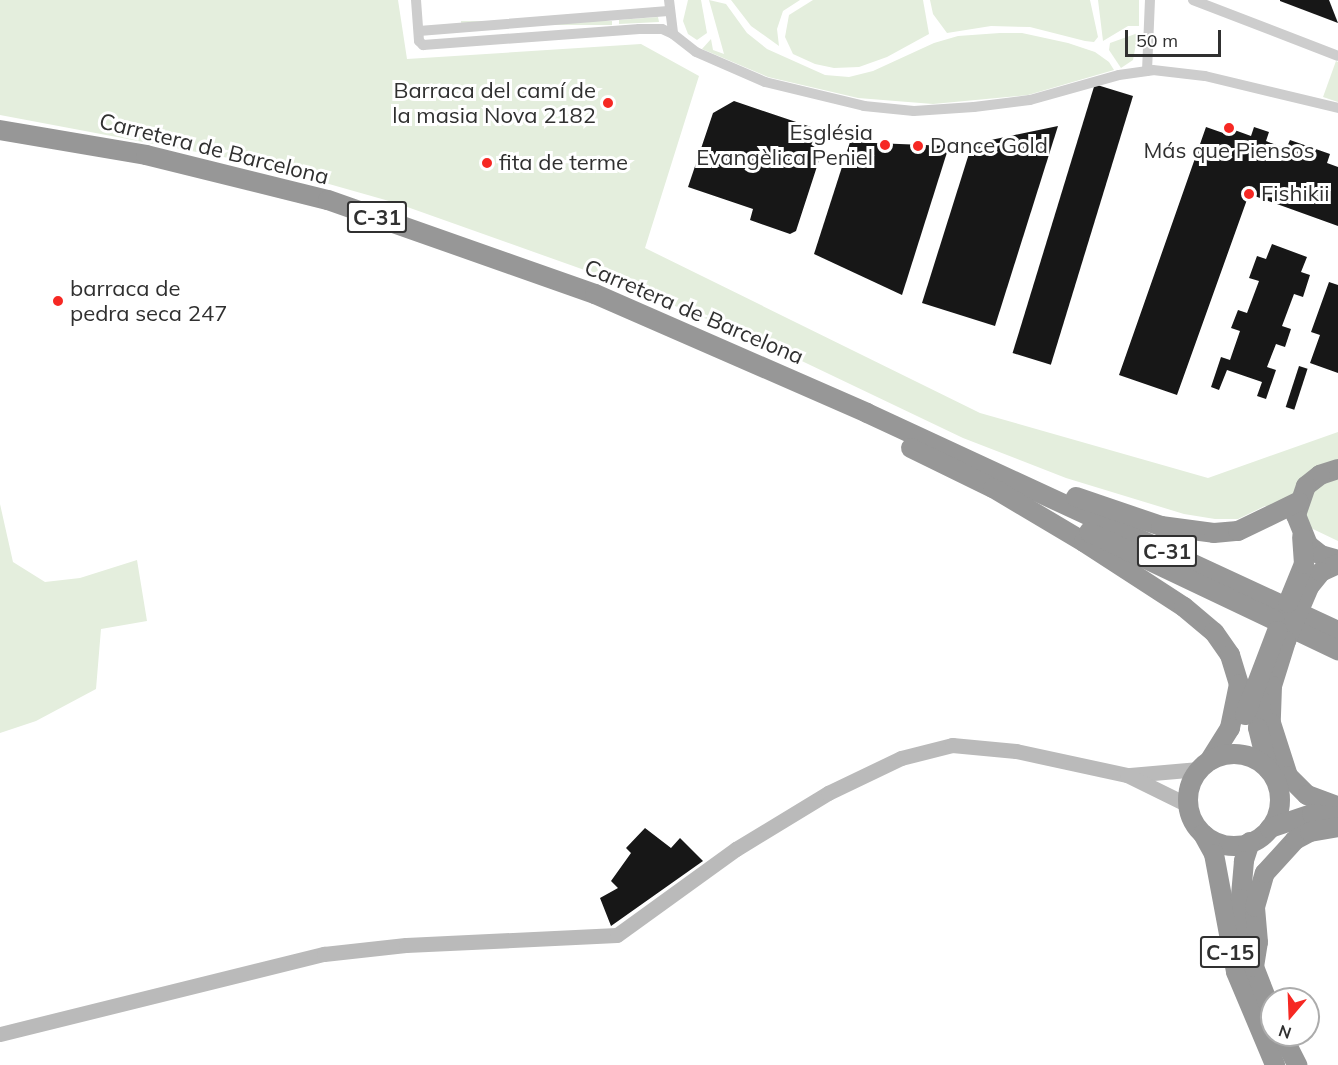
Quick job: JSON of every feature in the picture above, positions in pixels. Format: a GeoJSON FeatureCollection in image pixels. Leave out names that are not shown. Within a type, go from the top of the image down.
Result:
{"type":"FeatureCollection","features":[{"type":"Feature","properties":{"kind":"highway","name":"Carretera de Barcelona"},"geometry":{"type":"LineString","coordinates":[[0,130],[136,153],[328,201],[601,297],[996,473],[1338,631]]}},
{"type":"Feature","properties":{"kind":"highway"},"geometry":{"type":"LineString","coordinates":[[601,297],[605,307],[798,394],[1012,499],[1338,650]]}},
{"type":"Feature","properties":{"kind":"highway"},"geometry":{"type":"LineString","coordinates":[[1270,828],[1278,812],[1279,795],[1260,741],[1259,714],[1265,684],[1304,584],[1302,537],[1297,520],[1298,502],[1313,479],[1338,469]]}},
{"type":"Feature","properties":{"kind":"highway"},"geometry":{"type":"LineString","coordinates":[[996,473],[1012,472],[1118,513],[1189,531],[1238,531],[1298,502]]}},
{"type":"Feature","properties":{"kind":"highway"},"geometry":{"type":"LineString","coordinates":[[1012,499],[1131,570],[1215,632],[1230,655],[1239,684],[1230,728],[1210,762]]}},
{"type":"Feature","properties":{"kind":"highway"},"geometry":{"type":"LineString","coordinates":[[1302,537],[1316,552],[1338,562]]}},
{"type":"Feature","properties":{"kind":"highway"},"geometry":{"type":"LineString","coordinates":[[1304,584],[1338,562]]}},
{"type":"Feature","properties":{"kind":"highway"},"geometry":{"type":"LineString","coordinates":[[1188,805],[1190,784],[1242,724],[1280,644]]}},
{"type":"Feature","properties":{"kind":"highway"},"geometry":{"type":"LineString","coordinates":[[1280,644],[1271,700],[1277,748],[1288,776],[1300,789],[1318,801],[1338,806]]}},
{"type":"Feature","properties":{"kind":"highway"},"geometry":{"type":"LineString","coordinates":[[1210,762],[1247,756],[1268,769]]}},
{"type":"Feature","properties":{"kind":"highway","name":"C-15"},"geometry":{"type":"LineString","coordinates":[[1188,805],[1214,854],[1236,972],[1275,1065]]}},
{"type":"Feature","properties":{"kind":"highway"},"geometry":{"type":"LineString","coordinates":[[1203,834],[1225,845],[1250,842],[1270,828],[1312,814],[1338,817]]}},
{"type":"Feature","properties":{"kind":"highway"},"geometry":{"type":"LineString","coordinates":[[1254,967],[1258,942],[1255,907],[1265,873],[1295,840],[1310,832],[1338,827]]}},
{"type":"Feature","properties":{"kind":"highway","name":"C-15"},"geometry":{"type":"LineString","coordinates":[[1250,842],[1244,861],[1241,899],[1254,967],[1262,987]]}},
{"type":"Feature","properties":{"kind":"highway"},"geometry":{"type":"LineString","coordinates":[[1288,1047],[1297,1065]]}},
{"type":"Feature","properties":{"kind":"street"},"geometry":{"type":"LineString","coordinates":[[416,0],[419,31],[423,45],[662,29],[673,34],[696,52],[765,82],[816,97],[914,111],[1030,100],[1147,70],[1205,76],[1338,108]]}},
{"type":"Feature","properties":{"kind":"street"},"geometry":{"type":"LineString","coordinates":[[1147,70],[1150,0]]}},
{"type":"Feature","properties":{"kind":"street"},"geometry":{"type":"LineString","coordinates":[[1192,0],[1338,56]]}},
{"type":"Feature","properties":{"kind":"street"},"geometry":{"type":"LineString","coordinates":[[419,31],[668,5],[673,34]]}},
{"type":"Feature","properties":{"kind":"street"},"geometry":{"type":"LineString","coordinates":[[1322,50],[1338,49]]}},
{"type":"Feature","properties":{"kind":"street"},"geometry":{"type":"LineString","coordinates":[[0,1034],[324,954],[406,945],[618,935],[736,849],[879,767],[902,757],[966,744],[1016,751],[1127,775],[1188,805]]}},
{"type":"Feature","properties":{"kind":"street"},"geometry":{"type":"LineString","coordinates":[[1127,775],[1210,762]]}},
{"type":"Feature","properties":{"kind":"green space"},"geometry":{"type":"Polygon","coordinates":[[[0,0],[398,0],[407,59],[641,44],[699,76],[645,248],[980,413],[1208,478],[1338,432],[1338,541],[1265,506],[1238,519],[1215,519],[1184,514],[1066,478],[963,438],[760,341],[607,278],[396,203],[255,163],[0,115],[0,0]]]}},
{"type":"Feature","properties":{"kind":"green space"},"geometry":{"type":"Polygon","coordinates":[[[688,0],[701,0],[707,33],[697,40],[688,34],[683,21],[688,0]]]}},
{"type":"Feature","properties":{"kind":"green space"},"geometry":{"type":"Polygon","coordinates":[[[709,0],[726,4],[747,33],[767,49],[825,75],[849,77],[873,71],[934,43],[958,36],[1000,33],[1022,33],[1068,43],[1095,52],[1109,62],[1114,70],[1028,95],[933,104],[858,98],[768,77],[702,49],[711,39],[713,50],[724,54],[709,0]]]}},
{"type":"Feature","properties":{"kind":"green space"},"geometry":{"type":"Polygon","coordinates":[[[731,0],[800,0],[783,11],[777,29],[779,46],[751,26],[731,0]]]}},
{"type":"Feature","properties":{"kind":"green space"},"geometry":{"type":"Polygon","coordinates":[[[813,0],[923,0],[929,34],[887,57],[859,67],[834,68],[815,64],[793,54],[785,37],[789,15],[813,0]]]}},
{"type":"Feature","properties":{"kind":"green space"},"geometry":{"type":"Polygon","coordinates":[[[930,0],[1090,0],[1098,37],[1094,42],[1085,41],[1030,27],[991,26],[947,33],[933,14],[930,0]]]}},
{"type":"Feature","properties":{"kind":"green space"},"geometry":{"type":"Polygon","coordinates":[[[1098,0],[1139,0],[1139,26],[1128,26],[1103,41],[1098,0]]]}},
{"type":"Feature","properties":{"kind":"green space"},"geometry":{"type":"Polygon","coordinates":[[[658,17],[659,22],[619,24],[619,20],[658,17]]]}},
{"type":"Feature","properties":{"kind":"green space"},"geometry":{"type":"Polygon","coordinates":[[[461,21],[612,21],[612,25],[461,25],[461,21]]]}},
{"type":"Feature","properties":{"kind":"green space"},"geometry":{"type":"Polygon","coordinates":[[[1138,33],[1133,60],[1121,68],[1109,50],[1110,43],[1138,33]]]}},
{"type":"Feature","properties":{"kind":"green space"},"geometry":{"type":"Polygon","coordinates":[[[1336,61],[1338,62],[1338,102],[1323,97],[1336,61]]]}},
{"type":"Feature","properties":{"kind":"green space"},"geometry":{"type":"Polygon","coordinates":[[[0,504],[13,562],[45,582],[80,578],[137,560],[147,621],[101,629],[96,689],[36,721],[0,733],[0,504]]]}},
{"type":"Feature","properties":{"kind":"building"},"geometry":{"type":"Polygon","coordinates":[[[1329,0],[1338,23],[1280,1],[1329,0]]]}},
{"type":"Feature","properties":{"kind":"building"},"geometry":{"type":"Polygon","coordinates":[[[1095,84],[1133,96],[1051,365],[1013,353],[1095,84]]]}},
{"type":"Feature","properties":{"kind":"building"},"geometry":{"type":"Polygon","coordinates":[[[734,101],[811,127],[822,151],[796,231],[790,234],[750,220],[753,209],[688,187],[713,113],[734,101]]]}},
{"type":"Feature","properties":{"kind":"building"},"geometry":{"type":"Polygon","coordinates":[[[1058,126],[995,326],[922,303],[972,144],[1058,126]]]}},
{"type":"Feature","properties":{"kind":"building"},"geometry":{"type":"Polygon","coordinates":[[[1206,127],[1226,134],[1229,128],[1251,136],[1254,127],[1269,132],[1266,141],[1286,149],[1290,140],[1330,154],[1327,163],[1338,167],[1338,226],[1249,194],[1177,395],[1119,375],[1206,127]]]}},
{"type":"Feature","properties":{"kind":"building"},"geometry":{"type":"Polygon","coordinates":[[[850,142],[949,146],[902,295],[814,254],[850,142]]]}},
{"type":"Feature","properties":{"kind":"building"},"geometry":{"type":"Polygon","coordinates":[[[1272,244],[1307,257],[1301,272],[1310,275],[1303,297],[1294,294],[1282,326],[1291,329],[1285,347],[1276,344],[1267,367],[1276,370],[1266,399],[1257,396],[1262,382],[1227,370],[1219,390],[1211,387],[1221,357],[1230,360],[1240,331],[1231,328],[1238,310],[1247,313],[1259,281],[1249,278],[1257,256],[1266,259],[1272,244]]]}},
{"type":"Feature","properties":{"kind":"building"},"geometry":{"type":"Polygon","coordinates":[[[1329,282],[1338,285],[1338,373],[1310,363],[1320,335],[1311,332],[1329,282]]]}},
{"type":"Feature","properties":{"kind":"building"},"geometry":{"type":"Polygon","coordinates":[[[1299,366],[1308,369],[1294,410],[1286,407],[1299,366]]]}},
{"type":"Feature","properties":{"kind":"building"},"geometry":{"type":"Polygon","coordinates":[[[645,828],[671,848],[680,838],[703,861],[611,926],[600,898],[618,888],[611,881],[631,853],[626,848],[645,828]]]}},
{"type":"Feature","properties":{"kind":"place","name":"Barraca del camí de la masia Nova 2182"},"geometry":{"type":"Point","coordinates":[608,103]}},
{"type":"Feature","properties":{"kind":"place","name":"Más que Piensos"},"geometry":{"type":"Point","coordinates":[1229,128]}},
{"type":"Feature","properties":{"kind":"place","name":"Església Evangèlica Peniel"},"geometry":{"type":"Point","coordinates":[885,145]}},
{"type":"Feature","properties":{"kind":"place","name":"Dance Gold"},"geometry":{"type":"Point","coordinates":[918,146]}},
{"type":"Feature","properties":{"kind":"place","name":"fita de terme"},"geometry":{"type":"Point","coordinates":[487,163]}},
{"type":"Feature","properties":{"kind":"place","name":"Fishikii"},"geometry":{"type":"Point","coordinates":[1249,194]}},
{"type":"Feature","properties":{"kind":"place","name":"barraca de pedra seca 247"},"geometry":{"type":"Point","coordinates":[58,301]}}]}
